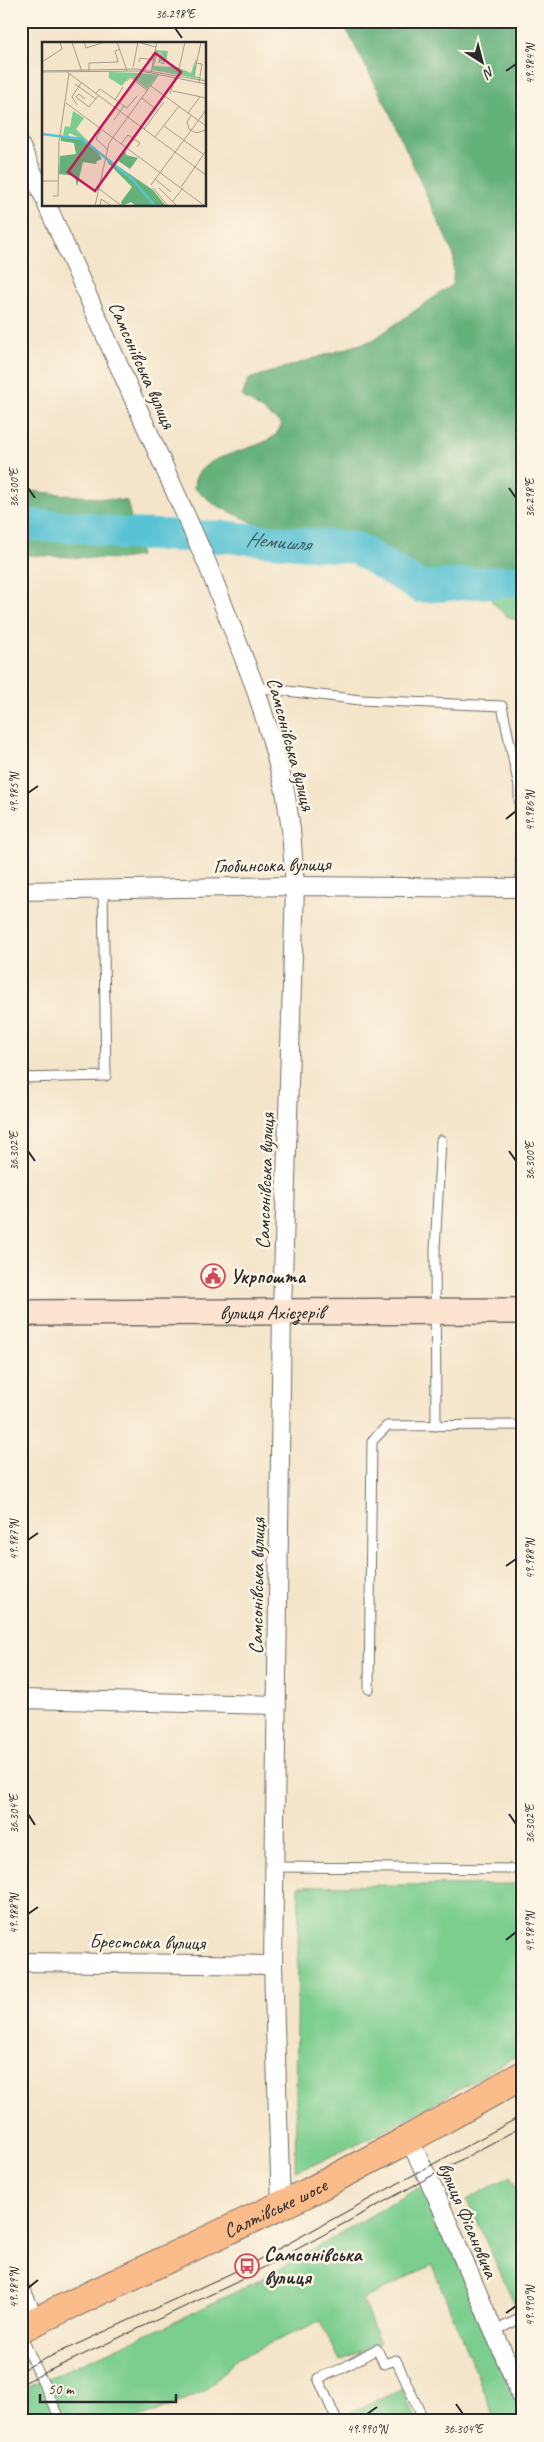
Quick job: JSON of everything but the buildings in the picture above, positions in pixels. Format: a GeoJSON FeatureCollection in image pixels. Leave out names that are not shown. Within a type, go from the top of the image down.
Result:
{"type":"FeatureCollection","features":[{"type":"Feature","properties":{"kind":"main road","name":"вулиця Ахієзерів"},"geometry":{"type":"LineString","coordinates":[[21,1313],[523,1311]]}},
{"type":"Feature","properties":{"kind":"main road","name":"Салтівське шосе"},"geometry":{"type":"LineString","coordinates":[[26,2328],[281,2206],[409,2139],[523,2075]]}},
{"type":"Feature","properties":{"kind":"street"},"geometry":{"type":"LineString","coordinates":[[21,147],[42,193]]}},
{"type":"Feature","properties":{"kind":"street","name":"Самсонівська вулиця"},"geometry":{"type":"LineString","coordinates":[[47,206],[207,563],[272,738],[285,791],[291,829],[295,886],[282,1311],[273,1965],[281,2206]]}},
{"type":"Feature","properties":{"kind":"street","name":"Глобинська вулиця"},"geometry":{"type":"LineString","coordinates":[[21,891],[295,886],[522,888]]}},
{"type":"Feature","properties":{"kind":"street"},"geometry":{"type":"LineString","coordinates":[[21,1699],[277,1704]]}},
{"type":"Feature","properties":{"kind":"street","name":"Брестська вулиця"},"geometry":{"type":"LineString","coordinates":[[21,1962],[273,1965]]}},
{"type":"Feature","properties":{"kind":"street","name":"вулиця Фісановича"},"geometry":{"type":"LineString","coordinates":[[409,2139],[437,2198],[492,2332],[523,2400]]}},
{"type":"Feature","properties":{"kind":"street"},"geometry":{"type":"LineString","coordinates":[[21,2290],[26,2328]]}},
{"type":"Feature","properties":{"kind":"lane"},"geometry":{"type":"LineString","coordinates":[[255,688],[360,700],[502,706],[519,787],[522,888]]}},
{"type":"Feature","properties":{"kind":"lane"},"geometry":{"type":"LineString","coordinates":[[21,1078],[106,1076],[103,890]]}},
{"type":"Feature","properties":{"kind":"lane"},"geometry":{"type":"LineString","coordinates":[[436,1426],[435,1250],[441,1140]]}},
{"type":"Feature","properties":{"kind":"lane"},"geometry":{"type":"LineString","coordinates":[[369,1689],[372,1441],[387,1426],[523,1425]]}},
{"type":"Feature","properties":{"kind":"lane"},"geometry":{"type":"LineString","coordinates":[[275,1867],[523,1869]]}},
{"type":"Feature","properties":{"kind":"lane"},"geometry":{"type":"LineString","coordinates":[[492,2332],[523,2317]]}},
{"type":"Feature","properties":{"kind":"lane"},"geometry":{"type":"LineString","coordinates":[[26,2328],[61,2421]]}},
{"type":"Feature","properties":{"kind":"lane"},"geometry":{"type":"LineString","coordinates":[[337,2421],[318,2378],[341,2369],[377,2349],[384,2364],[396,2360],[424,2421]]}},
{"type":"Feature","properties":{"kind":"green space"},"geometry":{"type":"Polygon","coordinates":[[[342,21],[523,21],[523,573],[423,579],[351,536],[263,527],[214,504],[194,488],[196,477],[203,468],[213,461],[264,442],[277,433],[282,424],[242,396],[249,379],[373,340],[453,284],[454,256],[388,109],[342,21]]]}},
{"type":"Feature","properties":{"kind":"green space"},"geometry":{"type":"Polygon","coordinates":[[[21,490],[127,501],[140,556],[120,559],[21,555],[21,490]]]}},
{"type":"Feature","properties":{"kind":"green space"},"geometry":{"type":"Polygon","coordinates":[[[523,587],[523,623],[505,615],[492,602],[491,592],[505,588],[523,587]]]}},
{"type":"Feature","properties":{"kind":"green space"},"geometry":{"type":"Polygon","coordinates":[[[523,1884],[523,2052],[402,2122],[313,2165],[295,2171],[299,1886],[523,1884]]]}},
{"type":"Feature","properties":{"kind":"green space"},"geometry":{"type":"Polygon","coordinates":[[[510,2176],[523,2199],[523,2306],[517,2309],[467,2200],[510,2176]]]}},
{"type":"Feature","properties":{"kind":"green space"},"geometry":{"type":"Polygon","coordinates":[[[425,2184],[523,2409],[523,2421],[496,2421],[432,2265],[362,2300],[380,2343],[340,2361],[320,2321],[238,2358],[205,2391],[132,2421],[21,2421],[21,2390],[166,2326],[258,2281],[425,2184]]]}},
{"type":"Feature","properties":{"kind":"green space"},"geometry":{"type":"Polygon","coordinates":[[[403,2389],[417,2421],[330,2421],[403,2389]]]}},
{"type":"Feature","properties":{"kind":"waterway","name":"Немишля"},"geometry":{"type":"LineString","coordinates":[[21,525],[83,527],[121,534],[227,537],[356,548],[420,587],[523,580]]}},
{"type":"Feature","properties":{"kind":"tram line"},"geometry":{"type":"LineString","coordinates":[[21,2370],[247,2266],[523,2115]]}},
{"type":"Feature","properties":{"kind":"tram line"},"geometry":{"type":"LineString","coordinates":[[21,2384],[235,2283],[523,2126]]}},
{"type":"Feature","properties":{"kind":"place","name":"Укрпошта"},"geometry":{"type":"Point","coordinates":[213,1276]}},
{"type":"Feature","properties":{"kind":"place","name":"Самсонівська вулиця"},"geometry":{"type":"Point","coordinates":[247,2266]}}]}
